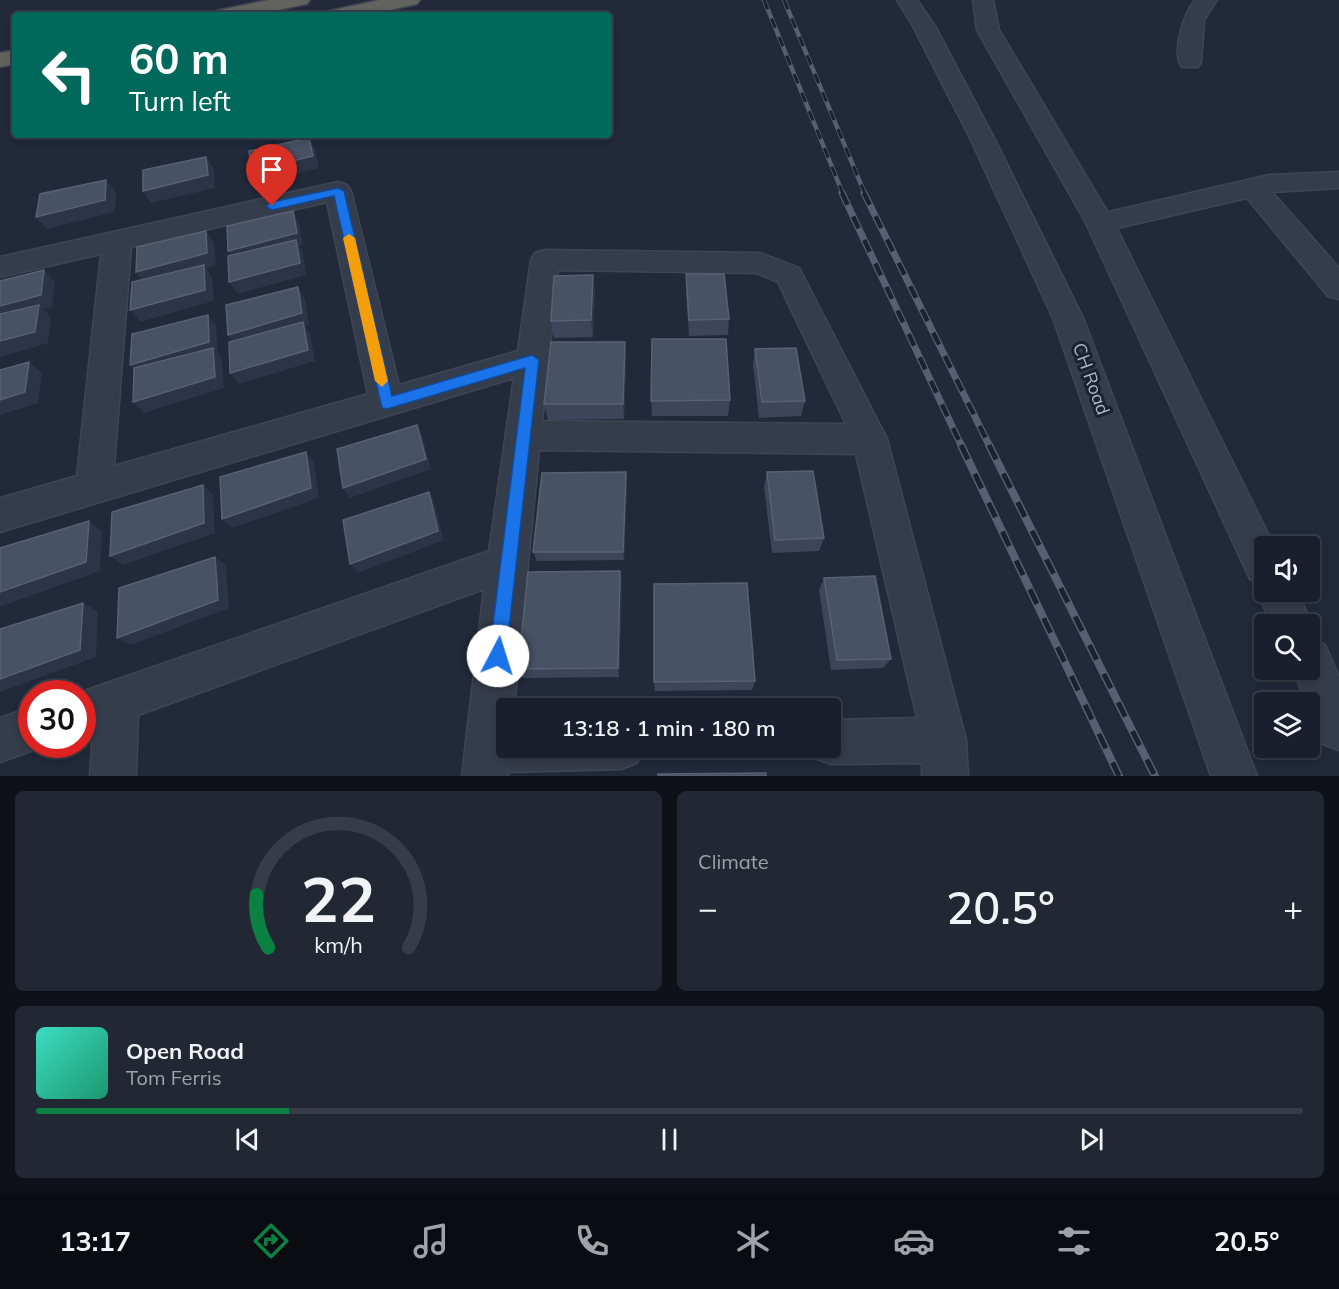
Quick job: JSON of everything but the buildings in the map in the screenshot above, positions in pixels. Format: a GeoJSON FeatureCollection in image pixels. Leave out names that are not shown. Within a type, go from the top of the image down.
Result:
{"type":"FeatureCollection","features":[{"type":"Feature","properties":{"kind":"highway"},"geometry":{"type":"LineString","coordinates":[[238,12],[300,0]]}},
{"type":"Feature","properties":{"kind":"highway"},"geometry":{"type":"LineString","coordinates":[[351,12],[410,0]]}},
{"type":"Feature","properties":{"kind":"street","name":"CH Road"},"geometry":{"type":"LineString","coordinates":[[907,0],[924,26],[977,130],[1068,318],[1234,776]]}},
{"type":"Feature","properties":{"kind":"street"},"geometry":{"type":"LineString","coordinates":[[982,0],[988,30],[1100,223],[1254,545]]}},
{"type":"Feature","properties":{"kind":"street"},"geometry":{"type":"LineString","coordinates":[[1190,62],[1192,21],[1198,7],[1207,0]]}},
{"type":"Feature","properties":{"kind":"street"},"geometry":{"type":"LineString","coordinates":[[1100,223],[1269,184],[1339,180]]}},
{"type":"Feature","properties":{"kind":"street"},"geometry":{"type":"LineString","coordinates":[[1253,188],[1339,288]]}},
{"type":"Feature","properties":{"kind":"street"},"geometry":{"type":"LineString","coordinates":[[0,267],[338,191],[387,404]]}},
{"type":"Feature","properties":{"kind":"street"},"geometry":{"type":"LineString","coordinates":[[94,488],[117,241]]}},
{"type":"Feature","properties":{"kind":"street"},"geometry":{"type":"LineString","coordinates":[[529,758],[487,763],[507,563],[545,260],[760,263],[789,275],[870,439],[944,758],[841,743]]}},
{"type":"Feature","properties":{"kind":"street"},"geometry":{"type":"LineString","coordinates":[[0,515],[532,360]]}},
{"type":"Feature","properties":{"kind":"street"},"geometry":{"type":"LineString","coordinates":[[523,435],[870,439]]}},
{"type":"Feature","properties":{"kind":"street"},"geometry":{"type":"LineString","coordinates":[[113,776],[100,707],[507,563]]}},
{"type":"Feature","properties":{"kind":"street"},"geometry":{"type":"LineString","coordinates":[[1319,680],[1339,728]]}},
{"type":"Feature","properties":{"kind":"street"},"geometry":{"type":"LineString","coordinates":[[0,740],[18,734]]}},
{"type":"Feature","properties":{"kind":"railway"},"geometry":{"type":"LineString","coordinates":[[764,0],[843,194]]}},
{"type":"Feature","properties":{"kind":"railway"},"geometry":{"type":"LineString","coordinates":[[784,0],[865,194]]}},
{"type":"Feature","properties":{"kind":"railway"},"geometry":{"type":"LineString","coordinates":[[842,193],[962,447]]}},
{"type":"Feature","properties":{"kind":"railway"},"geometry":{"type":"LineString","coordinates":[[864,193],[990,446]]}},
{"type":"Feature","properties":{"kind":"railway"},"geometry":{"type":"LineString","coordinates":[[961,445],[1119,776]]}},
{"type":"Feature","properties":{"kind":"railway"},"geometry":{"type":"LineString","coordinates":[[990,446],[1155,776]]}},
{"type":"Feature","properties":{"kind":"slow traffic"},"geometry":{"type":"LineString","coordinates":[[349,238],[382,381]]}},
{"type":"Feature","properties":{"kind":"route"},"geometry":{"type":"LineString","coordinates":[[272,206],[338,191],[387,404],[532,360],[498,656]]}}]}
